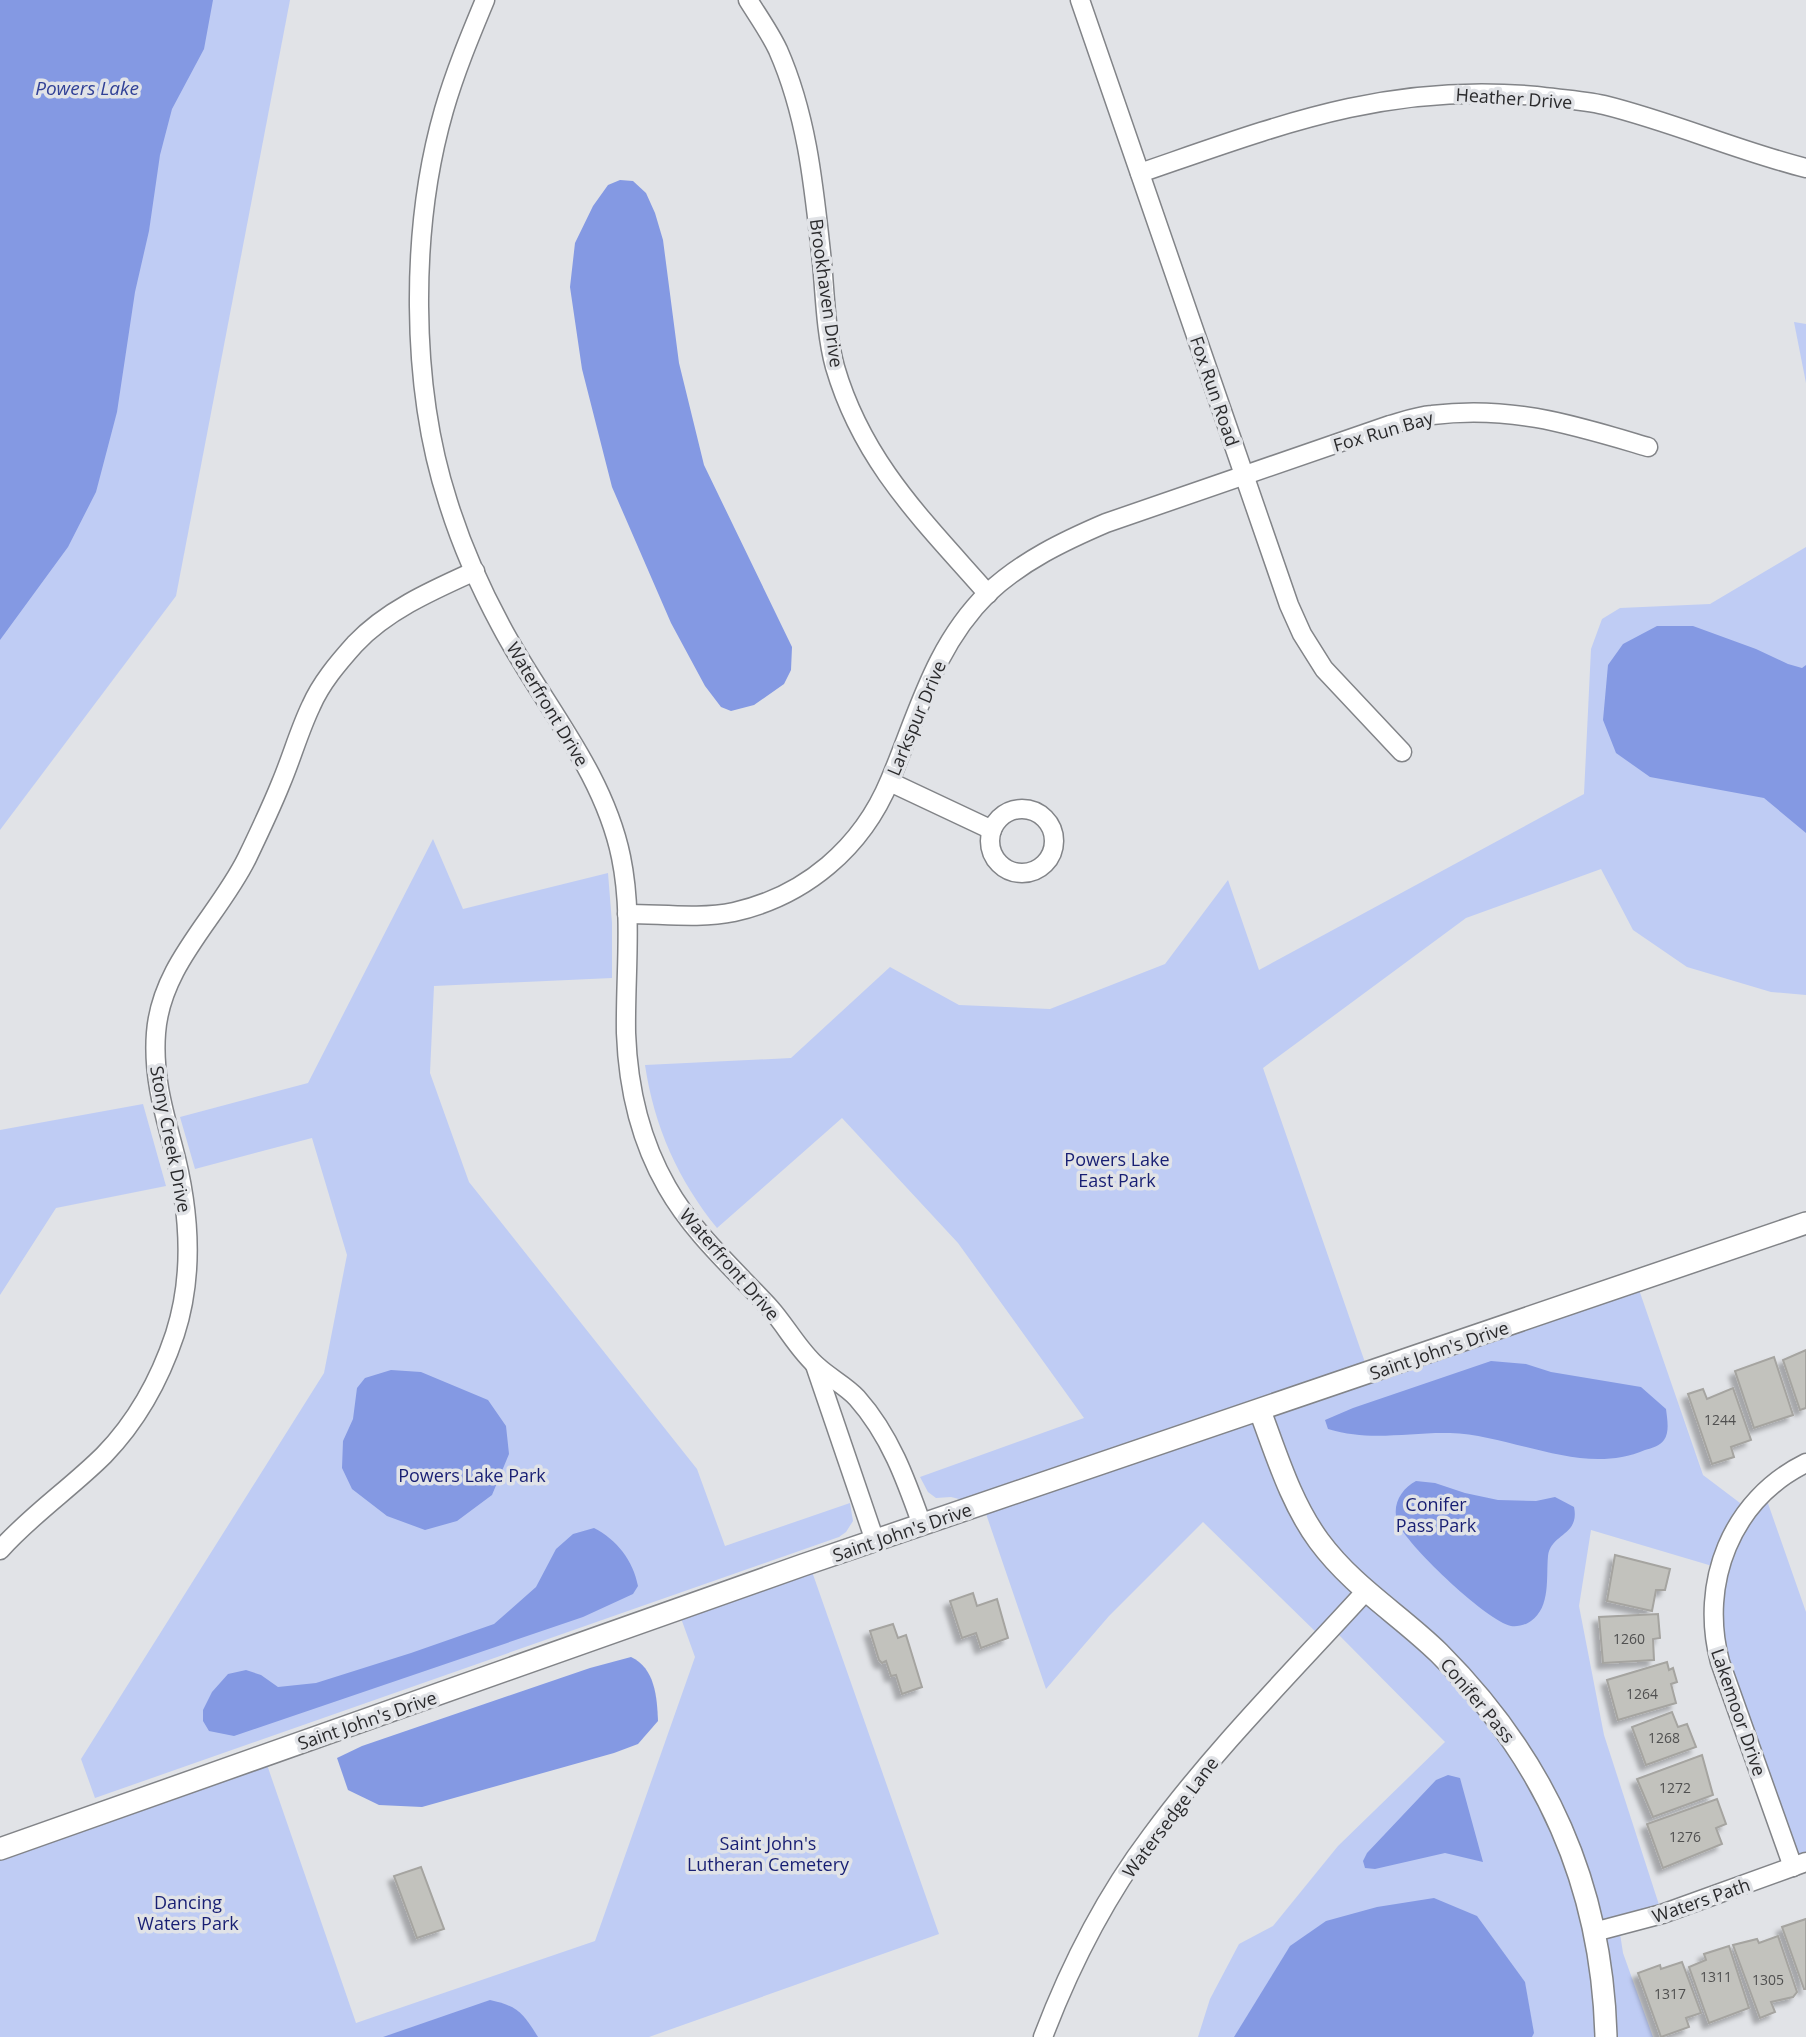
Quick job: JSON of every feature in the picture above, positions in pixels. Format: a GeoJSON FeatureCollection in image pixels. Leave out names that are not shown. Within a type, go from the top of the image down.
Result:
{"type":"FeatureCollection","features":[{"type":"Feature","properties":{"kind":"street","name":"Waterfront Drive"},"geometry":{"type":"LineString","coordinates":[[485,0],[465,47],[443,112],[431,165],[419,274],[419,338],[436,455],[448,502],[501,627],[598,789],[621,858],[627,914],[628,1066],[635,1109],[649,1149],[684,1214],[773,1312],[815,1365],[856,1396],[884,1436],[903,1471],[922,1525]]}},
{"type":"Feature","properties":{"kind":"street","name":"Brookhaven Drive"},"geometry":{"type":"LineString","coordinates":[[748,0],[777,47],[796,97],[807,142],[835,365],[850,408],[868,446],[894,487],[988,594]]}},
{"type":"Feature","properties":{"kind":"street","name":"Fox Run Road"},"geometry":{"type":"LineString","coordinates":[[1080,0],[1289,605],[1302,634],[1324,670],[1402,752]]}},
{"type":"Feature","properties":{"kind":"street","name":"Heather Drive"},"geometry":{"type":"LineString","coordinates":[[1140,173],[1292,121],[1339,108],[1413,96],[1457,93],[1505,93],[1602,105],[1806,168]]}},
{"type":"Feature","properties":{"kind":"street","name":"Fox Run Bay"},"geometry":{"type":"LineString","coordinates":[[1244,476],[1390,425],[1429,415],[1467,412],[1511,412],[1560,421],[1648,447]]}},
{"type":"Feature","properties":{"kind":"street","name":"Larkspur Drive"},"geometry":{"type":"LineString","coordinates":[[627,914],[699,915],[733,912],[780,897],[821,873],[850,844],[872,815],[890,782],[933,671],[956,632],[988,594],[1027,562],[1068,539],[1106,523],[1244,476]]}},
{"type":"Feature","properties":{"kind":"street","name":"Stony Creek Drive"},"geometry":{"type":"LineString","coordinates":[[0,1550],[104,1455],[128,1427],[154,1385],[176,1331],[184,1295],[188,1255],[186,1217],[172,1144],[160,1101],[155,1066],[156,1030],[163,996],[177,966],[224,898],[246,860],[282,782],[312,704],[332,670],[358,641],[390,614],[475,571]]}},
{"type":"Feature","properties":{"kind":"street"},"geometry":{"type":"LineString","coordinates":[[890,782],[992,830]]}},
{"type":"Feature","properties":{"kind":"street","name":"Saint John's Drive"},"geometry":{"type":"LineString","coordinates":[[0,1849],[875,1541],[1806,1223]]}},
{"type":"Feature","properties":{"kind":"street","name":"Waterfront Drive"},"geometry":{"type":"LineString","coordinates":[[815,1365],[875,1541]]}},
{"type":"Feature","properties":{"kind":"street","name":"Conifer Pass"},"geometry":{"type":"LineString","coordinates":[[1260,1411],[1301,1514],[1339,1567],[1436,1651],[1492,1711],[1520,1750],[1567,1841],[1594,1932],[1606,2037]]}},
{"type":"Feature","properties":{"kind":"street","name":"Lakemoor Drive"},"geometry":{"type":"LineString","coordinates":[[1800,1864],[1720,1662],[1713,1632],[1713,1601],[1723,1554],[1743,1516],[1767,1489],[1806,1463]]}},
{"type":"Feature","properties":{"kind":"street","name":"Watersedge Lane"},"geometry":{"type":"LineString","coordinates":[[1043,2037],[1084,1944],[1149,1838],[1189,1786],[1365,1592]]}},
{"type":"Feature","properties":{"kind":"street","name":"Waters Path"},"geometry":{"type":"LineString","coordinates":[[1594,1932],[1662,1914],[1800,1864]]}},
{"type":"Feature","properties":{"kind":"green space"},"geometry":{"type":"Polygon","coordinates":[[[0,0],[290,0],[176,596],[0,830],[0,0]]]}},
{"type":"Feature","properties":{"kind":"green space"},"geometry":{"type":"Polygon","coordinates":[[[1794,322],[1806,324],[1806,383],[1794,322]]]}},
{"type":"Feature","properties":{"kind":"green space"},"geometry":{"type":"Polygon","coordinates":[[[1806,547],[1806,995],[1771,992],[1687,967],[1633,930],[1601,869],[1466,918],[1263,1068],[1369,1374],[1636,1281],[1703,1475],[1748,1509],[1764,1492],[1806,1612],[1806,1862],[1793,1867],[1720,1662],[1719,1568],[1591,1530],[1579,1606],[1604,1735],[1662,1914],[1619,1927],[1623,1953],[1653,2037],[1198,2037],[1210,1999],[1239,1944],[1273,1926],[1338,1846],[1445,1742],[1332,1628],[1322,1638],[1203,1522],[1109,1616],[1046,1689],[983,1505],[951,1497],[936,1498],[928,1492],[920,1477],[1084,1418],[958,1243],[842,1118],[717,1228],[679,1171],[661,1131],[645,1065],[791,1058],[890,967],[959,1005],[1050,1009],[1165,964],[1228,880],[1259,970],[1584,794],[1591,649],[1602,619],[1620,608],[1710,604],[1806,547]]]}},
{"type":"Feature","properties":{"kind":"green space","name":"Powers Lake Park"},"geometry":{"type":"Polygon","coordinates":[[[433,839],[463,909],[608,873],[612,978],[434,986],[430,1073],[469,1182],[697,1469],[725,1546],[850,1503],[853,1521],[839,1537],[95,1798],[81,1759],[324,1373],[347,1255],[312,1138],[195,1169],[180,1117],[308,1083],[433,839]]]}},
{"type":"Feature","properties":{"kind":"green space"},"geometry":{"type":"Polygon","coordinates":[[[143,1104],[166,1186],[56,1208],[0,1295],[0,1130],[143,1104]]]}},
{"type":"Feature","properties":{"kind":"green space"},"geometry":{"type":"Polygon","coordinates":[[[809,1563],[939,1934],[649,2037],[0,2037],[0,1849],[264,1756],[356,2023],[595,1941],[695,1657],[678,1610],[809,1563]]]}},
{"type":"Feature","properties":{"kind":"water","name":"Powers Lake"},"geometry":{"type":"Polygon","coordinates":[[[0,0],[213,0],[204,49],[172,109],[160,155],[117,412],[96,492],[68,547],[0,640],[0,0]]]}},
{"type":"Feature","properties":{"kind":"water"},"geometry":{"type":"Polygon","coordinates":[[[620,180],[633,181],[646,193],[655,213],[663,240],[679,363],[704,465],[792,647],[791,670],[784,684],[754,705],[731,711],[721,707],[705,686],[671,623],[612,487],[582,369],[570,287],[575,243],[593,206],[608,185],[620,180]]]}},
{"type":"Feature","properties":{"kind":"water"},"geometry":{"type":"Polygon","coordinates":[[[1657,626],[1693,626],[1788,664],[1802,668],[1806,665],[1806,833],[1764,798],[1650,777],[1616,753],[1603,720],[1608,665],[1623,644],[1657,626]]]}},
{"type":"Feature","properties":{"kind":"water"},"geometry":{"type":"Polygon","coordinates":[[[1491,1361],[1526,1364],[1551,1372],[1641,1387],[1666,1409],[1666,1437],[1660,1444],[1650,1448],[1621,1457],[1597,1459],[1572,1457],[1474,1435],[1450,1433],[1374,1436],[1328,1429],[1325,1420],[1353,1408],[1491,1361]]]}},
{"type":"Feature","properties":{"kind":"water"},"geometry":{"type":"Polygon","coordinates":[[[391,1370],[421,1372],[488,1400],[506,1426],[509,1454],[492,1495],[457,1521],[425,1530],[387,1516],[352,1489],[342,1468],[343,1441],[353,1419],[357,1388],[365,1378],[391,1370]]]}},
{"type":"Feature","properties":{"kind":"water"},"geometry":{"type":"Polygon","coordinates":[[[1416,1481],[1435,1483],[1498,1500],[1536,1501],[1555,1497],[1574,1507],[1573,1524],[1550,1548],[1545,1600],[1531,1621],[1524,1625],[1511,1626],[1484,1611],[1430,1563],[1403,1532],[1397,1521],[1397,1503],[1406,1488],[1416,1481]]]}},
{"type":"Feature","properties":{"kind":"water"},"geometry":{"type":"Polygon","coordinates":[[[594,1528],[610,1538],[628,1559],[638,1586],[633,1594],[583,1617],[234,1736],[209,1731],[203,1721],[203,1710],[212,1692],[228,1674],[246,1670],[261,1675],[278,1687],[316,1683],[494,1624],[536,1587],[556,1549],[573,1534],[594,1528]]]}},
{"type":"Feature","properties":{"kind":"water"},"geometry":{"type":"Polygon","coordinates":[[[631,1657],[645,1668],[650,1676],[658,1712],[658,1721],[638,1744],[422,1807],[379,1805],[348,1790],[337,1758],[362,1746],[590,1668],[631,1657]]]}},
{"type":"Feature","properties":{"kind":"water"},"geometry":{"type":"Polygon","coordinates":[[[1448,1775],[1460,1778],[1483,1862],[1445,1853],[1375,1869],[1365,1868],[1363,1861],[1367,1853],[1436,1780],[1448,1775]]]}},
{"type":"Feature","properties":{"kind":"water"},"geometry":{"type":"Polygon","coordinates":[[[1434,1898],[1477,1916],[1525,1982],[1534,2033],[1532,2037],[1234,2037],[1290,1946],[1326,1921],[1377,1907],[1434,1898]]]}},
{"type":"Feature","properties":{"kind":"water"},"geometry":{"type":"Polygon","coordinates":[[[490,2000],[514,2008],[538,2037],[383,2037],[490,2000]]]}},
{"type":"Feature","properties":{"kind":"building"},"geometry":{"type":"Polygon","coordinates":[[[1806,1350],[1806,1408],[1800,1410],[1783,1360],[1806,1350]]]}},
{"type":"Feature","properties":{"kind":"building"},"geometry":{"type":"Polygon","coordinates":[[[1774,1357],[1793,1415],[1754,1428],[1735,1371],[1774,1357]]]}},
{"type":"Feature","properties":{"kind":"building"},"geometry":{"type":"Polygon","coordinates":[[[1733,1388],[1751,1440],[1731,1447],[1734,1457],[1712,1464],[1688,1394],[1703,1389],[1707,1399],[1733,1388]]]}},
{"type":"Feature","properties":{"kind":"building"},"geometry":{"type":"Polygon","coordinates":[[[1615,1555],[1670,1569],[1665,1590],[1656,1590],[1652,1611],[1607,1601],[1615,1555]]]}},
{"type":"Feature","properties":{"kind":"building"},"geometry":{"type":"Polygon","coordinates":[[[973,1593],[977,1606],[997,1599],[1008,1638],[981,1648],[976,1633],[962,1638],[950,1601],[973,1593]]]}},
{"type":"Feature","properties":{"kind":"building"},"geometry":{"type":"Polygon","coordinates":[[[1658,1614],[1660,1638],[1653,1639],[1654,1660],[1603,1663],[1599,1617],[1658,1614]]]}},
{"type":"Feature","properties":{"kind":"building"},"geometry":{"type":"Polygon","coordinates":[[[893,1624],[898,1638],[906,1635],[922,1687],[902,1694],[896,1675],[891,1676],[886,1661],[882,1663],[879,1660],[870,1631],[893,1624]]]}},
{"type":"Feature","properties":{"kind":"building"},"geometry":{"type":"Polygon","coordinates":[[[1667,1662],[1669,1670],[1673,1668],[1677,1682],[1671,1684],[1676,1703],[1618,1720],[1607,1680],[1667,1662]]]}},
{"type":"Feature","properties":{"kind":"building"},"geometry":{"type":"Polygon","coordinates":[[[1672,1712],[1678,1727],[1687,1724],[1696,1747],[1646,1765],[1632,1727],[1672,1712]]]}},
{"type":"Feature","properties":{"kind":"building"},"geometry":{"type":"Polygon","coordinates":[[[1702,1755],[1713,1795],[1653,1817],[1637,1779],[1702,1755]]]}},
{"type":"Feature","properties":{"kind":"building"},"geometry":{"type":"Polygon","coordinates":[[[1717,1799],[1726,1824],[1716,1828],[1722,1844],[1663,1868],[1647,1824],[1717,1799]]]}},
{"type":"Feature","properties":{"kind":"building"},"geometry":{"type":"Polygon","coordinates":[[[421,1867],[444,1929],[417,1938],[394,1876],[421,1867]]]}},
{"type":"Feature","properties":{"kind":"building"},"geometry":{"type":"Polygon","coordinates":[[[1806,1919],[1806,1989],[1804,1989],[1782,1927],[1806,1919]]]}},
{"type":"Feature","properties":{"kind":"building"},"geometry":{"type":"Polygon","coordinates":[[[1778,1936],[1797,1992],[1793,1997],[1771,2002],[1775,2012],[1760,2018],[1733,1945],[1757,1939],[1759,1943],[1778,1936]]]}},
{"type":"Feature","properties":{"kind":"building"},"geometry":{"type":"Polygon","coordinates":[[[1729,1946],[1749,2008],[1709,2023],[1689,1967],[1706,1960],[1704,1954],[1729,1946]]]}},
{"type":"Feature","properties":{"kind":"building"},"geometry":{"type":"Polygon","coordinates":[[[1682,1962],[1701,2013],[1686,2018],[1689,2027],[1661,2037],[1638,1973],[1660,1965],[1661,1969],[1682,1962]]]}},
{"type":"Feature","properties":{"kind":"park label","name":"Powers Lake East Park"},"geometry":{"type":"Point","coordinates":[1117,1169]}},
{"type":"Feature","properties":{"kind":"park label","name":"Conifer Pass Park"},"geometry":{"type":"Point","coordinates":[1436,1514]}},
{"type":"Feature","properties":{"kind":"park label","name":"Saint John's Lutheran Cemetery"},"geometry":{"type":"Point","coordinates":[768,1853]}},
{"type":"Feature","properties":{"kind":"park label","name":"Dancing Waters Park"},"geometry":{"type":"Point","coordinates":[188,1912]}}]}
